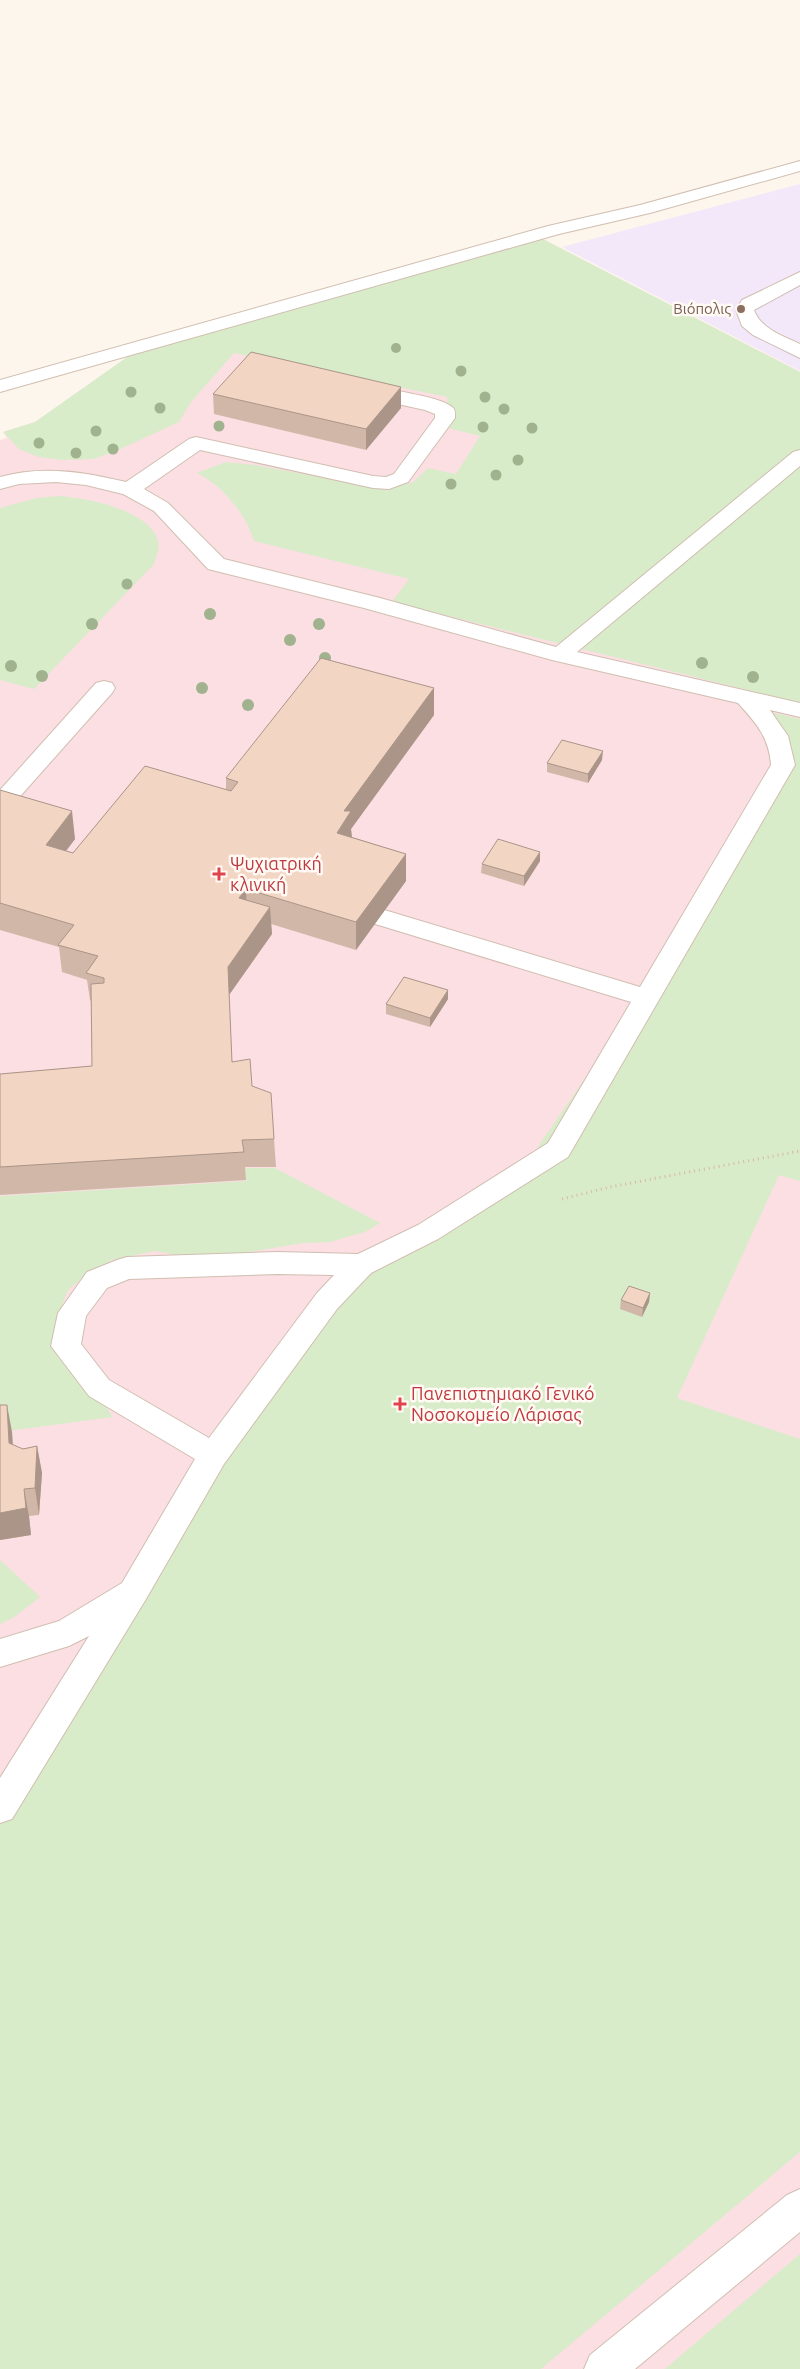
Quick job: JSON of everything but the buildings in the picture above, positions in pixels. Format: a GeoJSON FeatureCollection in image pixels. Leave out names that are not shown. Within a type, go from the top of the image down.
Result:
{"type":"FeatureCollection","features":[{"type":"Feature","properties":{"kind":"street"},"geometry":{"type":"LineString","coordinates":[[0,386],[554,230],[644,209],[800,166]]}},
{"type":"Feature","properties":{"kind":"street"},"geometry":{"type":"LineString","coordinates":[[800,278],[749,304],[746,310],[749,322],[800,352]]}},
{"type":"Feature","properties":{"kind":"street"},"geometry":{"type":"LineString","coordinates":[[130,489],[196,443],[373,482],[389,483],[401,478],[445,418],[444,412],[432,405],[347,387]]}},
{"type":"Feature","properties":{"kind":"street"},"geometry":{"type":"LineString","coordinates":[[560,655],[800,456]]}},
{"type":"Feature","properties":{"kind":"street"},"geometry":{"type":"LineString","coordinates":[[0,483],[18,478],[56,476],[86,479],[130,489],[161,507],[216,564],[372,603],[560,655],[800,710]]}},
{"type":"Feature","properties":{"kind":"street"},"geometry":{"type":"LineString","coordinates":[[0,805],[104,688]]}},
{"type":"Feature","properties":{"kind":"street"},"geometry":{"type":"LineString","coordinates":[[0,1808],[135,1590],[213,1455],[328,1301],[361,1265],[428,1232],[558,1150],[783,765],[778,737],[768,720],[747,699]]}},
{"type":"Feature","properties":{"kind":"street"},"geometry":{"type":"LineString","coordinates":[[381,917],[647,998]]}},
{"type":"Feature","properties":{"kind":"street"},"geometry":{"type":"LineString","coordinates":[[213,1455],[99,1388],[66,1346],[72,1313],[97,1280],[127,1268],[277,1263],[361,1265]]}},
{"type":"Feature","properties":{"kind":"street"},"geometry":{"type":"LineString","coordinates":[[0,1653],[70,1632],[135,1590]]}},
{"type":"Feature","properties":{"kind":"street"},"geometry":{"type":"LineString","coordinates":[[604,2369],[800,2208]]}},
{"type":"Feature","properties":{"kind":"path"},"geometry":{"type":"LineString","coordinates":[[552,1201],[610,1187],[800,1151]]}},
{"type":"Feature","properties":{"kind":"shaded area","name":"Βιόπολις"},"geometry":{"type":"Polygon","coordinates":[[[800,184],[800,371],[562,247],[800,184]]]}},
{"type":"Feature","properties":{"kind":"shaded area","name":"Πανεπιστημιακό Γενικό Νοσοκομείο Λάρισας"},"geometry":{"type":"Polygon","coordinates":[[[539,237],[800,372],[800,2369],[0,2369],[0,440],[7,438],[3,432],[35,422],[133,353],[539,237]]]}},
{"type":"Feature","properties":{"kind":"green space"},"geometry":{"type":"Polygon","coordinates":[[[539,237],[800,372],[800,703],[392,602],[409,579],[254,541],[245,521],[232,501],[215,485],[197,473],[226,462],[255,465],[372,487],[412,483],[428,468],[456,474],[480,436],[448,428],[447,397],[234,353],[191,402],[179,422],[116,451],[93,459],[63,460],[39,457],[19,449],[3,432],[35,422],[133,353],[539,237]]]}},
{"type":"Feature","properties":{"kind":"green space"},"geometry":{"type":"Polygon","coordinates":[[[59,496],[85,499],[130,513],[143,521],[152,530],[158,541],[158,550],[154,564],[34,689],[0,680],[0,508],[37,498],[59,496]]]}},
{"type":"Feature","properties":{"kind":"green space"},"geometry":{"type":"Polygon","coordinates":[[[766,711],[800,719],[800,1181],[779,1175],[677,1398],[800,1439],[800,2152],[541,2369],[0,2369],[0,1819],[320,1293],[526,1164],[747,843],[791,768],[766,711]]]}},
{"type":"Feature","properties":{"kind":"green space"},"geometry":{"type":"Polygon","coordinates":[[[245,1168],[275,1168],[380,1223],[365,1232],[330,1242],[303,1243],[225,1256],[183,1256],[155,1251],[112,1260],[85,1276],[68,1290],[59,1313],[95,1392],[113,1417],[0,1432],[0,1196],[246,1181],[245,1168]]]}},
{"type":"Feature","properties":{"kind":"green space"},"geometry":{"type":"Polygon","coordinates":[[[0,1560],[40,1597],[13,1618],[0,1624],[0,1560]]]}},
{"type":"Feature","properties":{"kind":"green space"},"geometry":{"type":"Polygon","coordinates":[[[800,2254],[800,2369],[665,2369],[800,2254]]]}},
{"type":"Feature","properties":{"kind":"place","name":"Βιόπολις"},"geometry":{"type":"Point","coordinates":[741,309]}},
{"type":"Feature","properties":{"kind":"place","name":"Ψυχιατρική κλινική"},"geometry":{"type":"Point","coordinates":[219,874]}},
{"type":"Feature","properties":{"kind":"place","name":"Πανεπιστημιακό Γενικό Νοσοκομείο Λάρισας"},"geometry":{"type":"Point","coordinates":[400,1404]}}]}
